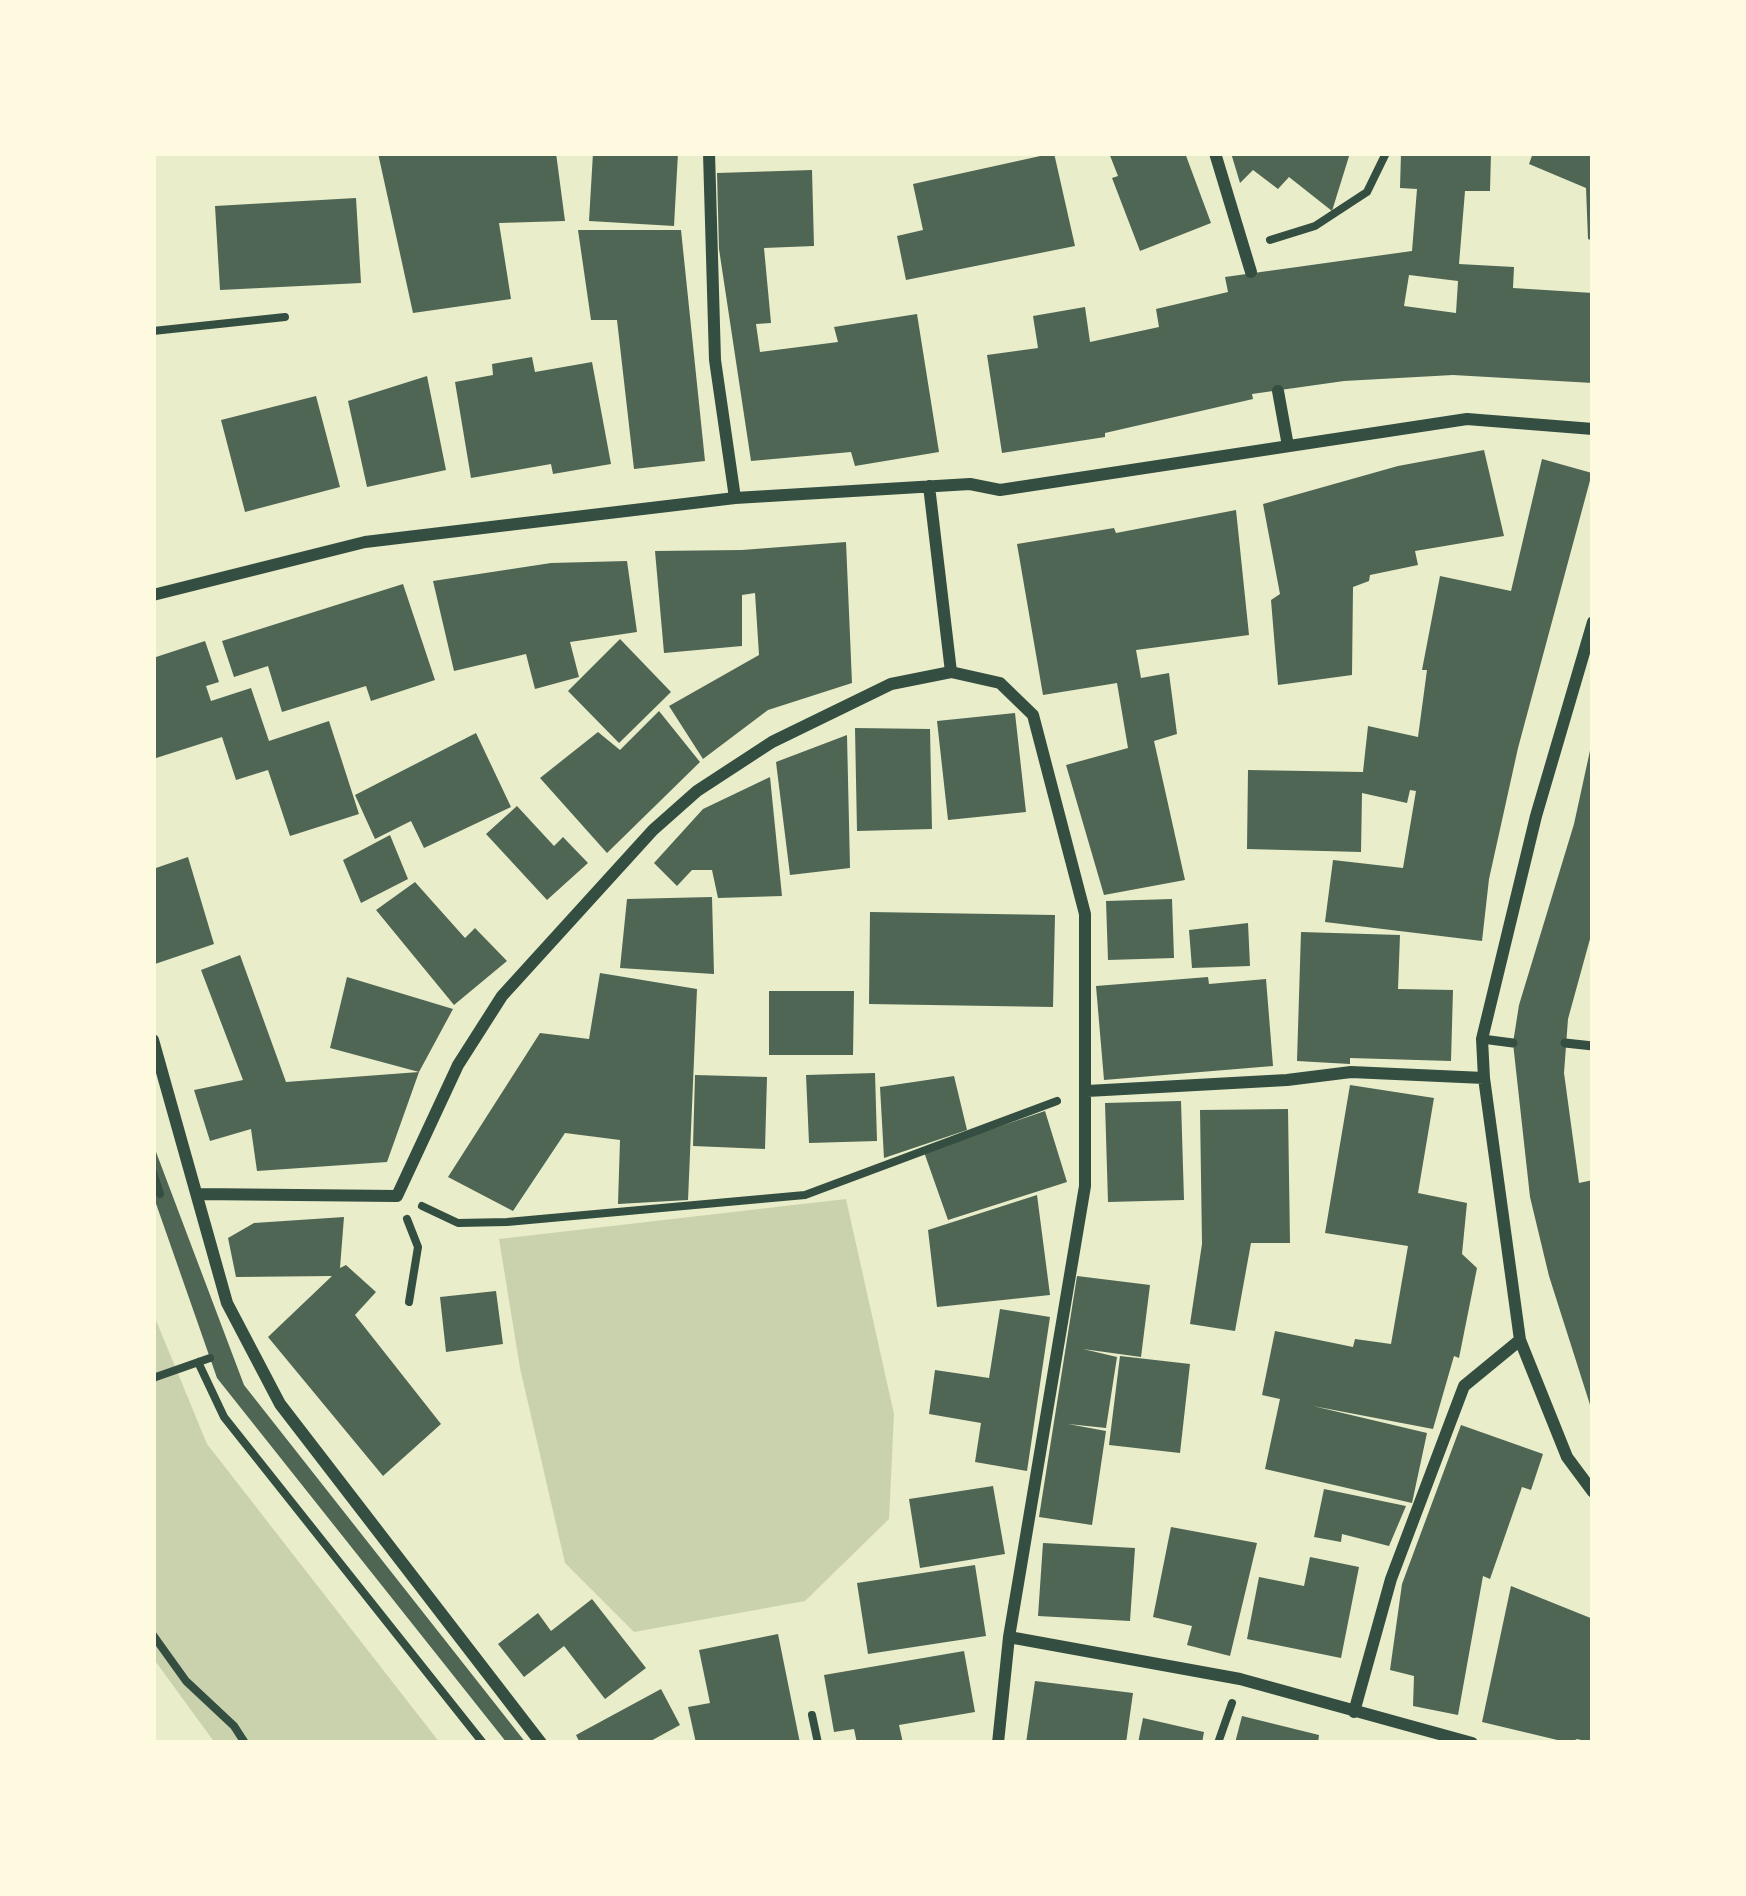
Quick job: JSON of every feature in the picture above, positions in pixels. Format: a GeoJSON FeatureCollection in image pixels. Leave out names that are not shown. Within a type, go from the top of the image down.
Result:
{"type":"FeatureCollection","features":[{"type":"Feature","properties":{"kind":"street"},"geometry":{"type":"LineString","coordinates":[[709,153],[715,360],[735,498]]}},
{"type":"Feature","properties":{"kind":"street"},"geometry":{"type":"LineString","coordinates":[[1215,153],[1251,272]]}},
{"type":"Feature","properties":{"kind":"street"},"geometry":{"type":"LineString","coordinates":[[1278,391],[1288,446]]}},
{"type":"Feature","properties":{"kind":"street"},"geometry":{"type":"LineString","coordinates":[[153,595],[365,542],[735,498],[970,484],[1000,490],[1467,418],[1593,429]]}},
{"type":"Feature","properties":{"kind":"street"},"geometry":{"type":"LineString","coordinates":[[929,486],[951,672]]}},
{"type":"Feature","properties":{"kind":"street"},"geometry":{"type":"LineString","coordinates":[[1593,622],[1536,816],[1482,1039],[1520,1340],[1567,1457],[1593,1492]]}},
{"type":"Feature","properties":{"kind":"street"},"geometry":{"type":"LineString","coordinates":[[197,1194],[398,1196],[458,1065],[502,996],[653,830],[697,791],[772,742],[891,684],[951,672],[1000,683],[1034,715],[1084,914],[1087,1091],[1085,1186],[1009,1637],[998,1743]]}},
{"type":"Feature","properties":{"kind":"street"},"geometry":{"type":"LineString","coordinates":[[153,1040],[227,1303],[280,1404],[541,1743]]}},
{"type":"Feature","properties":{"kind":"street"},"geometry":{"type":"LineString","coordinates":[[1087,1091],[1351,1072],[1484,1078]]}},
{"type":"Feature","properties":{"kind":"street"},"geometry":{"type":"LineString","coordinates":[[1354,1712],[1391,1579],[1464,1386],[1520,1340]]}},
{"type":"Feature","properties":{"kind":"street"},"geometry":{"type":"LineString","coordinates":[[1009,1637],[1240,1679],[1472,1743]]}},
{"type":"Feature","properties":{"kind":"lane"},"geometry":{"type":"LineString","coordinates":[[1482,1039],[1513,1043]]}},
{"type":"Feature","properties":{"kind":"lane"},"geometry":{"type":"LineString","coordinates":[[1565,1043],[1593,1046]]}},
{"type":"Feature","properties":{"kind":"path"},"geometry":{"type":"LineString","coordinates":[[1245,247],[1315,226],[1367,192],[1386,153]]}},
{"type":"Feature","properties":{"kind":"path"},"geometry":{"type":"LineString","coordinates":[[153,332],[285,317]]}},
{"type":"Feature","properties":{"kind":"path"},"geometry":{"type":"LineString","coordinates":[[398,1196],[458,1222],[474,1222],[805,1195],[1087,1091]]}},
{"type":"Feature","properties":{"kind":"path"},"geometry":{"type":"LineString","coordinates":[[398,1196],[418,1247],[409,1302]]}},
{"type":"Feature","properties":{"kind":"path"},"geometry":{"type":"LineString","coordinates":[[153,1378],[210,1358]]}},
{"type":"Feature","properties":{"kind":"path"},"geometry":{"type":"LineString","coordinates":[[197,1362],[224,1417],[483,1743]]}},
{"type":"Feature","properties":{"kind":"path"},"geometry":{"type":"LineString","coordinates":[[153,1635],[186,1681],[234,1726],[245,1743]]}},
{"type":"Feature","properties":{"kind":"path"},"geometry":{"type":"LineString","coordinates":[[812,1715],[818,1743]]}},
{"type":"Feature","properties":{"kind":"green space"},"geometry":{"type":"Polygon","coordinates":[[[846,1199],[894,1414],[889,1519],[805,1601],[634,1632],[565,1563],[520,1368],[499,1239],[846,1199]]]}},
{"type":"Feature","properties":{"kind":"green space"},"geometry":{"type":"Polygon","coordinates":[[[153,1313],[207,1444],[440,1743],[215,1743],[153,1658],[153,1313]]]}},
{"type":"Feature","properties":{"kind":"building"},"geometry":{"type":"Polygon","coordinates":[[[378,153],[556,153],[565,221],[499,223],[511,299],[413,313],[378,153]]]}},
{"type":"Feature","properties":{"kind":"building"},"geometry":{"type":"Polygon","coordinates":[[[593,153],[678,153],[674,226],[589,221],[593,153]]]}},
{"type":"Feature","properties":{"kind":"building"},"geometry":{"type":"Polygon","coordinates":[[[1054,153],[1075,246],[906,280],[897,236],[923,230],[913,184],[1054,153]]]}},
{"type":"Feature","properties":{"kind":"building"},"geometry":{"type":"Polygon","coordinates":[[[1109,153],[1185,153],[1211,223],[1140,251],[1112,178],[1118,176],[1109,153]]]}},
{"type":"Feature","properties":{"kind":"building"},"geometry":{"type":"Polygon","coordinates":[[[1231,153],[1350,153],[1332,211],[1289,177],[1278,189],[1253,170],[1240,183],[1231,153]]]}},
{"type":"Feature","properties":{"kind":"building"},"geometry":{"type":"Polygon","coordinates":[[[1401,153],[1491,153],[1490,191],[1465,191],[1459,264],[1514,267],[1513,288],[1593,293],[1593,383],[1453,375],[1344,381],[1252,394],[1253,399],[1105,433],[1105,437],[1002,453],[987,355],[1038,348],[1033,316],[1085,307],[1090,342],[1159,327],[1156,309],[1228,292],[1225,277],[1412,251],[1417,189],[1400,188],[1401,153]],[[1409,275],[1404,306],[1456,313],[1458,281],[1409,275]]]}},
{"type":"Feature","properties":{"kind":"building"},"geometry":{"type":"Polygon","coordinates":[[[1533,153],[1593,153],[1593,241],[1588,239],[1586,188],[1529,164],[1533,153]]]}},
{"type":"Feature","properties":{"kind":"building"},"geometry":{"type":"Polygon","coordinates":[[[812,170],[814,246],[764,248],[771,323],[756,324],[760,352],[838,342],[834,327],[917,314],[939,452],[855,466],[851,452],[751,461],[719,249],[717,173],[812,170]]]}},
{"type":"Feature","properties":{"kind":"building"},"geometry":{"type":"Polygon","coordinates":[[[356,198],[361,283],[220,290],[215,206],[356,198]]]}},
{"type":"Feature","properties":{"kind":"building"},"geometry":{"type":"Polygon","coordinates":[[[578,230],[681,230],[705,461],[634,469],[617,320],[591,320],[578,230]]]}},
{"type":"Feature","properties":{"kind":"building"},"geometry":{"type":"Polygon","coordinates":[[[532,357],[535,372],[592,362],[611,464],[553,474],[551,464],[471,478],[455,382],[493,375],[492,364],[532,357]]]}},
{"type":"Feature","properties":{"kind":"building"},"geometry":{"type":"Polygon","coordinates":[[[427,376],[446,470],[367,487],[348,401],[427,376]]]}},
{"type":"Feature","properties":{"kind":"building"},"geometry":{"type":"Polygon","coordinates":[[[316,396],[340,487],[245,512],[221,420],[316,396]]]}},
{"type":"Feature","properties":{"kind":"building"},"geometry":{"type":"Polygon","coordinates":[[[1484,450],[1504,536],[1415,551],[1418,565],[1370,575],[1369,581],[1353,587],[1352,675],[1278,685],[1271,600],[1280,594],[1263,504],[1398,466],[1484,450]]]}},
{"type":"Feature","properties":{"kind":"building"},"geometry":{"type":"Polygon","coordinates":[[[1542,459],[1592,473],[1518,748],[1489,879],[1482,941],[1325,922],[1333,860],[1403,868],[1416,791],[1410,790],[1407,803],[1362,793],[1361,852],[1247,849],[1248,770],[1363,772],[1368,726],[1418,737],[1427,670],[1422,670],[1440,576],[1511,591],[1542,459]]]}},
{"type":"Feature","properties":{"kind":"building"},"geometry":{"type":"Polygon","coordinates":[[[1236,510],[1249,635],[1136,650],[1141,678],[1169,673],[1177,734],[1154,741],[1185,880],[1104,895],[1066,765],[1128,748],[1117,683],[1043,695],[1017,544],[1114,528],[1116,533],[1236,510]]]}},
{"type":"Feature","properties":{"kind":"building"},"geometry":{"type":"Polygon","coordinates":[[[846,542],[852,683],[768,710],[703,759],[669,706],[759,655],[755,593],[742,595],[742,646],[664,653],[655,551],[846,542]]]}},
{"type":"Feature","properties":{"kind":"building"},"geometry":{"type":"Polygon","coordinates":[[[627,561],[637,632],[570,642],[579,677],[535,689],[526,654],[454,671],[433,581],[551,563],[627,561]]]}},
{"type":"Feature","properties":{"kind":"building"},"geometry":{"type":"Polygon","coordinates":[[[403,584],[435,680],[371,701],[366,686],[282,712],[268,666],[234,677],[222,641],[403,584]]]}},
{"type":"Feature","properties":{"kind":"building"},"geometry":{"type":"Polygon","coordinates":[[[620,639],[671,692],[619,743],[568,691],[620,639]]]}},
{"type":"Feature","properties":{"kind":"building"},"geometry":{"type":"Polygon","coordinates":[[[205,641],[219,682],[206,686],[211,701],[251,688],[269,741],[329,721],[359,814],[290,836],[268,770],[236,780],[222,737],[153,759],[153,658],[205,641]]]}},
{"type":"Feature","properties":{"kind":"building"},"geometry":{"type":"Polygon","coordinates":[[[659,711],[700,762],[607,853],[540,778],[598,732],[620,750],[659,711]]]}},
{"type":"Feature","properties":{"kind":"building"},"geometry":{"type":"Polygon","coordinates":[[[1015,713],[1026,812],[948,820],[937,721],[1015,713]]]}},
{"type":"Feature","properties":{"kind":"building"},"geometry":{"type":"Polygon","coordinates":[[[855,728],[930,729],[932,829],[857,831],[855,728]]]}},
{"type":"Feature","properties":{"kind":"building"},"geometry":{"type":"Polygon","coordinates":[[[476,733],[511,807],[424,848],[411,821],[375,839],[355,795],[476,733]]]}},
{"type":"Feature","properties":{"kind":"building"},"geometry":{"type":"Polygon","coordinates":[[[847,735],[850,868],[790,875],[776,762],[847,735]]]}},
{"type":"Feature","properties":{"kind":"building"},"geometry":{"type":"Polygon","coordinates":[[[1591,746],[1593,928],[1568,1019],[1564,1073],[1579,1183],[1593,1180],[1592,1411],[1549,1276],[1530,1197],[1513,1043],[1519,1005],[1574,824],[1591,746]]]}},
{"type":"Feature","properties":{"kind":"building"},"geometry":{"type":"Polygon","coordinates":[[[770,777],[782,896],[718,898],[712,870],[692,870],[677,886],[654,863],[703,809],[770,777]]]}},
{"type":"Feature","properties":{"kind":"building"},"geometry":{"type":"Polygon","coordinates":[[[517,806],[554,846],[563,837],[588,863],[547,900],[486,834],[517,806]]]}},
{"type":"Feature","properties":{"kind":"building"},"geometry":{"type":"Polygon","coordinates":[[[390,835],[408,879],[361,903],[343,860],[390,835]]]}},
{"type":"Feature","properties":{"kind":"building"},"geometry":{"type":"Polygon","coordinates":[[[188,857],[214,944],[155,964],[153,869],[188,857]]]}},
{"type":"Feature","properties":{"kind":"building"},"geometry":{"type":"Polygon","coordinates":[[[415,882],[465,938],[475,928],[507,961],[454,1005],[376,910],[415,882]]]}},
{"type":"Feature","properties":{"kind":"building"},"geometry":{"type":"Polygon","coordinates":[[[712,897],[714,974],[620,968],[627,899],[712,897]]]}},
{"type":"Feature","properties":{"kind":"building"},"geometry":{"type":"Polygon","coordinates":[[[1172,899],[1174,958],[1108,960],[1106,901],[1172,899]]]}},
{"type":"Feature","properties":{"kind":"building"},"geometry":{"type":"Polygon","coordinates":[[[870,912],[1055,915],[1053,1007],[869,1004],[870,912]]]}},
{"type":"Feature","properties":{"kind":"building"},"geometry":{"type":"Polygon","coordinates":[[[1248,923],[1250,966],[1192,968],[1189,930],[1248,923]]]}},
{"type":"Feature","properties":{"kind":"building"},"geometry":{"type":"Polygon","coordinates":[[[1301,932],[1400,935],[1398,989],[1453,990],[1451,1061],[1297,1061],[1301,932]]]}},
{"type":"Feature","properties":{"kind":"building"},"geometry":{"type":"Polygon","coordinates":[[[240,955],[286,1082],[419,1072],[387,1162],[257,1171],[251,1129],[210,1141],[194,1090],[243,1080],[201,970],[240,955]]]}},
{"type":"Feature","properties":{"kind":"building"},"geometry":{"type":"Polygon","coordinates":[[[600,973],[697,989],[688,1200],[618,1204],[620,1140],[565,1133],[513,1211],[448,1177],[540,1033],[589,1039],[600,973]]]}},
{"type":"Feature","properties":{"kind":"building"},"geometry":{"type":"Polygon","coordinates":[[[347,977],[453,1009],[419,1072],[330,1048],[347,977]]]}},
{"type":"Feature","properties":{"kind":"building"},"geometry":{"type":"Polygon","coordinates":[[[1208,977],[1209,984],[1266,979],[1273,1066],[1104,1080],[1096,986],[1208,977]]]}},
{"type":"Feature","properties":{"kind":"building"},"geometry":{"type":"Polygon","coordinates":[[[769,991],[854,991],[853,1055],[769,1055],[769,991]]]}},
{"type":"Feature","properties":{"kind":"building"},"geometry":{"type":"Polygon","coordinates":[[[875,1073],[877,1141],[809,1143],[806,1075],[875,1073]]]}},
{"type":"Feature","properties":{"kind":"building"},"geometry":{"type":"Polygon","coordinates":[[[695,1075],[767,1077],[765,1149],[693,1146],[695,1075]]]}},
{"type":"Feature","properties":{"kind":"building"},"geometry":{"type":"Polygon","coordinates":[[[954,1076],[967,1130],[884,1158],[880,1087],[954,1076]]]}},
{"type":"Feature","properties":{"kind":"building"},"geometry":{"type":"Polygon","coordinates":[[[1350,1085],[1434,1098],[1418,1193],[1467,1203],[1462,1254],[1477,1268],[1459,1358],[1454,1356],[1433,1429],[1313,1406],[1427,1433],[1412,1503],[1265,1469],[1280,1399],[1262,1395],[1275,1331],[1353,1347],[1355,1339],[1391,1344],[1408,1246],[1325,1233],[1350,1085]]]}},
{"type":"Feature","properties":{"kind":"building"},"geometry":{"type":"Polygon","coordinates":[[[1181,1101],[1184,1200],[1108,1202],[1105,1103],[1181,1101]]]}},
{"type":"Feature","properties":{"kind":"building"},"geometry":{"type":"Polygon","coordinates":[[[1288,1109],[1290,1243],[1251,1243],[1235,1331],[1190,1324],[1202,1244],[1200,1110],[1288,1109]]]}},
{"type":"Feature","properties":{"kind":"building"},"geometry":{"type":"Polygon","coordinates":[[[1045,1111],[1067,1182],[948,1220],[924,1152],[1045,1111]]]}},
{"type":"Feature","properties":{"kind":"building"},"geometry":{"type":"Polygon","coordinates":[[[153,1144],[244,1385],[526,1743],[507,1743],[217,1378],[153,1195],[153,1144]]]}},
{"type":"Feature","properties":{"kind":"building"},"geometry":{"type":"Polygon","coordinates":[[[1037,1195],[1050,1295],[937,1307],[928,1230],[1037,1195]]]}},
{"type":"Feature","properties":{"kind":"building"},"geometry":{"type":"Polygon","coordinates":[[[344,1217],[340,1268],[346,1265],[376,1292],[355,1315],[441,1424],[383,1476],[268,1337],[332,1276],[236,1277],[228,1238],[254,1223],[344,1217]]]}},
{"type":"Feature","properties":{"kind":"building"},"geometry":{"type":"Polygon","coordinates":[[[1077,1276],[1150,1285],[1141,1357],[1083,1349],[1117,1357],[1106,1428],[1068,1424],[1106,1431],[1092,1525],[1039,1517],[1077,1276]]]}},
{"type":"Feature","properties":{"kind":"building"},"geometry":{"type":"Polygon","coordinates":[[[496,1291],[503,1344],[446,1352],[440,1297],[496,1291]]]}},
{"type":"Feature","properties":{"kind":"building"},"geometry":{"type":"Polygon","coordinates":[[[1000,1309],[1050,1317],[1027,1471],[975,1462],[981,1423],[929,1414],[935,1370],[989,1378],[1000,1309]]]}},
{"type":"Feature","properties":{"kind":"building"},"geometry":{"type":"Polygon","coordinates":[[[1120,1356],[1190,1364],[1180,1453],[1109,1445],[1120,1356]]]}},
{"type":"Feature","properties":{"kind":"building"},"geometry":{"type":"Polygon","coordinates":[[[1461,1425],[1543,1454],[1531,1490],[1522,1487],[1490,1579],[1483,1576],[1458,1715],[1413,1706],[1414,1676],[1390,1670],[1402,1584],[1461,1425]]]}},
{"type":"Feature","properties":{"kind":"building"},"geometry":{"type":"Polygon","coordinates":[[[993,1486],[1005,1554],[920,1568],[909,1499],[993,1486]]]}},
{"type":"Feature","properties":{"kind":"building"},"geometry":{"type":"Polygon","coordinates":[[[1324,1489],[1406,1506],[1389,1546],[1342,1534],[1341,1542],[1314,1537],[1324,1489]]]}},
{"type":"Feature","properties":{"kind":"building"},"geometry":{"type":"Polygon","coordinates":[[[1171,1527],[1257,1543],[1230,1656],[1187,1645],[1192,1626],[1153,1617],[1171,1527]]]}},
{"type":"Feature","properties":{"kind":"building"},"geometry":{"type":"Polygon","coordinates":[[[1043,1543],[1135,1548],[1130,1621],[1038,1616],[1043,1543]]]}},
{"type":"Feature","properties":{"kind":"building"},"geometry":{"type":"Polygon","coordinates":[[[1310,1557],[1359,1567],[1341,1658],[1247,1639],[1259,1577],[1304,1586],[1310,1557]]]}},
{"type":"Feature","properties":{"kind":"building"},"geometry":{"type":"Polygon","coordinates":[[[975,1565],[986,1636],[868,1654],[857,1583],[975,1565]]]}},
{"type":"Feature","properties":{"kind":"building"},"geometry":{"type":"Polygon","coordinates":[[[1511,1586],[1593,1619],[1593,1743],[1577,1739],[1570,1743],[1482,1722],[1511,1586]]]}},
{"type":"Feature","properties":{"kind":"building"},"geometry":{"type":"Polygon","coordinates":[[[592,1599],[646,1668],[605,1699],[564,1646],[524,1677],[498,1644],[538,1613],[551,1631],[592,1599]]]}},
{"type":"Feature","properties":{"kind":"building"},"geometry":{"type":"Polygon","coordinates":[[[778,1634],[800,1743],[696,1743],[688,1707],[710,1703],[699,1650],[778,1634]]]}},
{"type":"Feature","properties":{"kind":"building"},"geometry":{"type":"Polygon","coordinates":[[[964,1651],[975,1712],[899,1725],[903,1743],[857,1743],[854,1729],[834,1732],[824,1675],[964,1651]]]}},
{"type":"Feature","properties":{"kind":"building"},"geometry":{"type":"Polygon","coordinates":[[[1035,1681],[1133,1693],[1126,1743],[1026,1743],[1035,1681]]]}},
{"type":"Feature","properties":{"kind":"building"},"geometry":{"type":"Polygon","coordinates":[[[661,1689],[680,1725],[647,1743],[580,1743],[576,1735],[661,1689]]]}},
{"type":"Feature","properties":{"kind":"building"},"geometry":{"type":"Polygon","coordinates":[[[1242,1716],[1319,1735],[1318,1743],[1235,1743],[1242,1716]]]}},
{"type":"Feature","properties":{"kind":"building"},"geometry":{"type":"Polygon","coordinates":[[[1143,1718],[1204,1732],[1202,1743],[1138,1743],[1143,1718]]]}}]}
